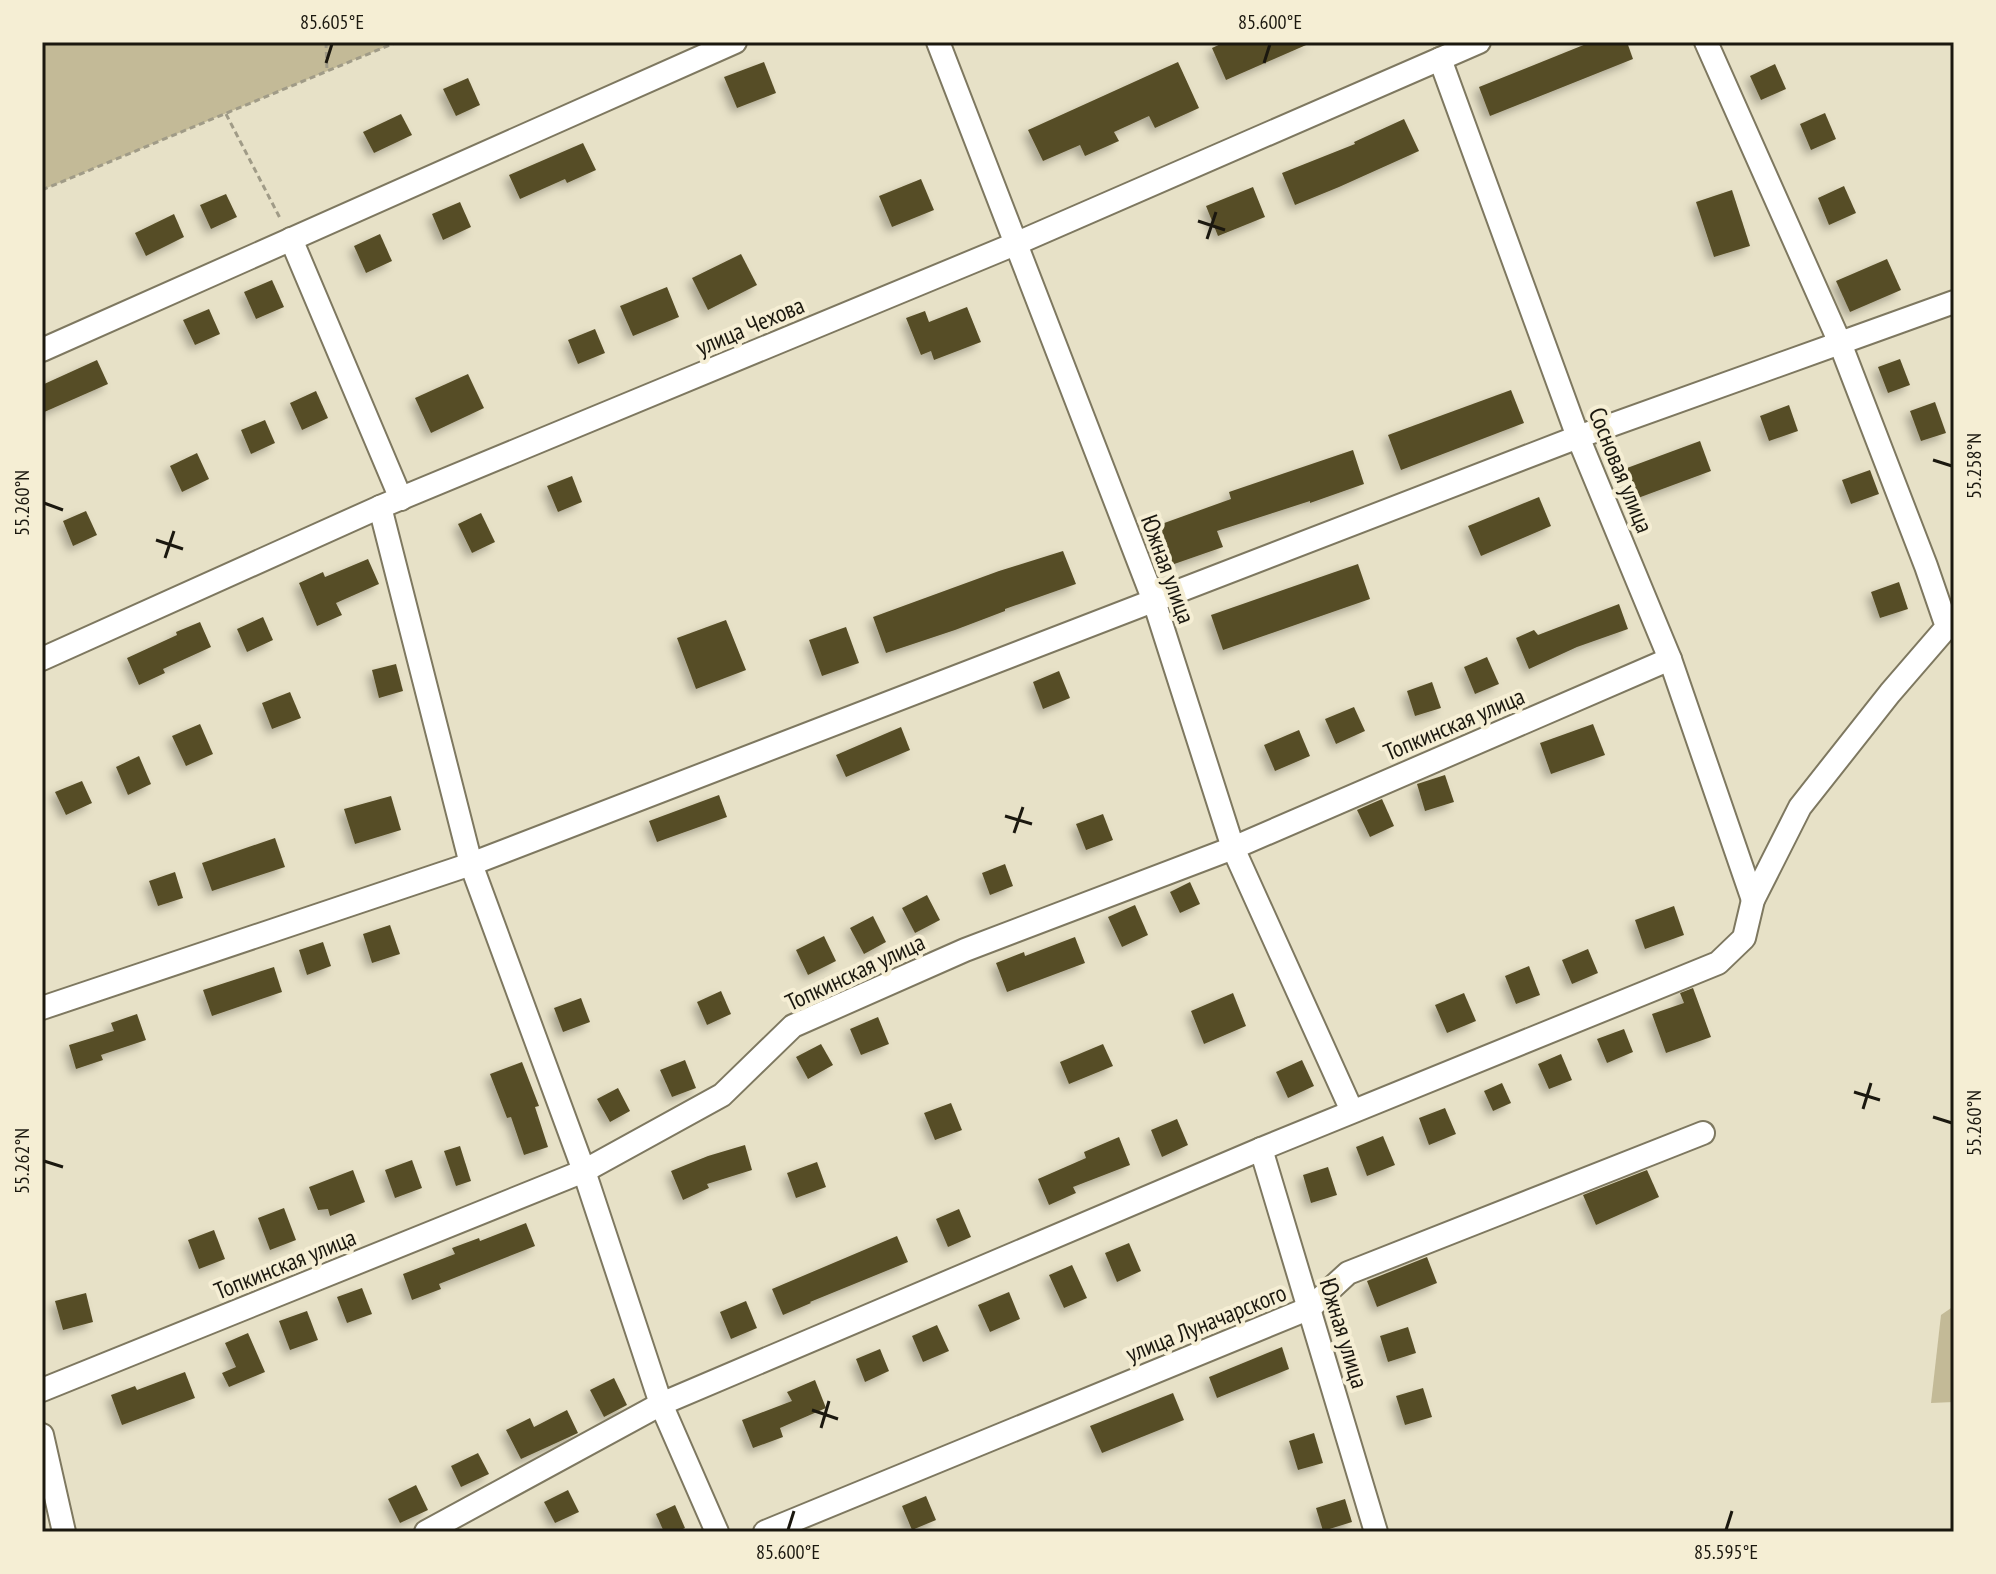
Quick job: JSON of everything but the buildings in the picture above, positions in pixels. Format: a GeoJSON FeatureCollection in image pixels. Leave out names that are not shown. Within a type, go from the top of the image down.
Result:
{"type":"FeatureCollection","features":[{"type":"Feature","properties":{"kind":"street"},"geometry":{"type":"LineString","coordinates":[[42,350],[735,42]]}},
{"type":"Feature","properties":{"kind":"street","name":"Южная улица"},"geometry":{"type":"LineString","coordinates":[[938,42],[1154,601],[1233,848],[1352,1111]]}},
{"type":"Feature","properties":{"kind":"street","name":"улица Чехова"},"geometry":{"type":"LineString","coordinates":[[42,659],[390,503],[1015,244],[1479,42]]}},
{"type":"Feature","properties":{"kind":"street"},"geometry":{"type":"LineString","coordinates":[[426,1532],[661,1404],[1352,1111],[1718,963],[1744,938],[1753,900],[1800,807],[1890,693],[1951,624],[1840,343],[1706,42]]}},
{"type":"Feature","properties":{"kind":"street","name":"Сосновая улица"},"geometry":{"type":"LineString","coordinates":[[1440,59],[1578,437],[1670,659],[1753,900]]}},
{"type":"Feature","properties":{"kind":"street"},"geometry":{"type":"LineString","coordinates":[[291,239],[390,503],[471,864],[584,1171],[661,1404],[717,1532]]}},
{"type":"Feature","properties":{"kind":"street"},"geometry":{"type":"LineString","coordinates":[[42,1008],[471,864],[1578,437],[1954,302]]}},
{"type":"Feature","properties":{"kind":"street","name":"Топкинская улица"},"geometry":{"type":"LineString","coordinates":[[42,1390],[584,1171],[722,1095],[793,1026],[965,950],[1233,848],[1670,659]]}},
{"type":"Feature","properties":{"kind":"street","name":"улица Луначарского"},"geometry":{"type":"LineString","coordinates":[[765,1532],[1310,1308],[1348,1273],[1703,1133]]}},
{"type":"Feature","properties":{"kind":"street","name":"Южная улица"},"geometry":{"type":"LineString","coordinates":[[1261,1149],[1376,1532]]}},
{"type":"Feature","properties":{"kind":"street"},"geometry":{"type":"LineString","coordinates":[[42,1435],[64,1532]]}},
{"type":"Feature","properties":{"kind":"path"},"geometry":{"type":"LineString","coordinates":[[326,42],[327,71]]}},
{"type":"Feature","properties":{"kind":"path"},"geometry":{"type":"LineString","coordinates":[[42,190],[397,42]]}},
{"type":"Feature","properties":{"kind":"path"},"geometry":{"type":"LineString","coordinates":[[226,114],[291,239]]}},
{"type":"Feature","properties":{"kind":"shaded area"},"geometry":{"type":"Polygon","coordinates":[[[42,42],[397,42],[42,190],[42,42]]]}},
{"type":"Feature","properties":{"kind":"shaded area"},"geometry":{"type":"Polygon","coordinates":[[[1954,1306],[1954,1402],[1931,1403],[1941,1315],[1954,1306]]]}}]}
